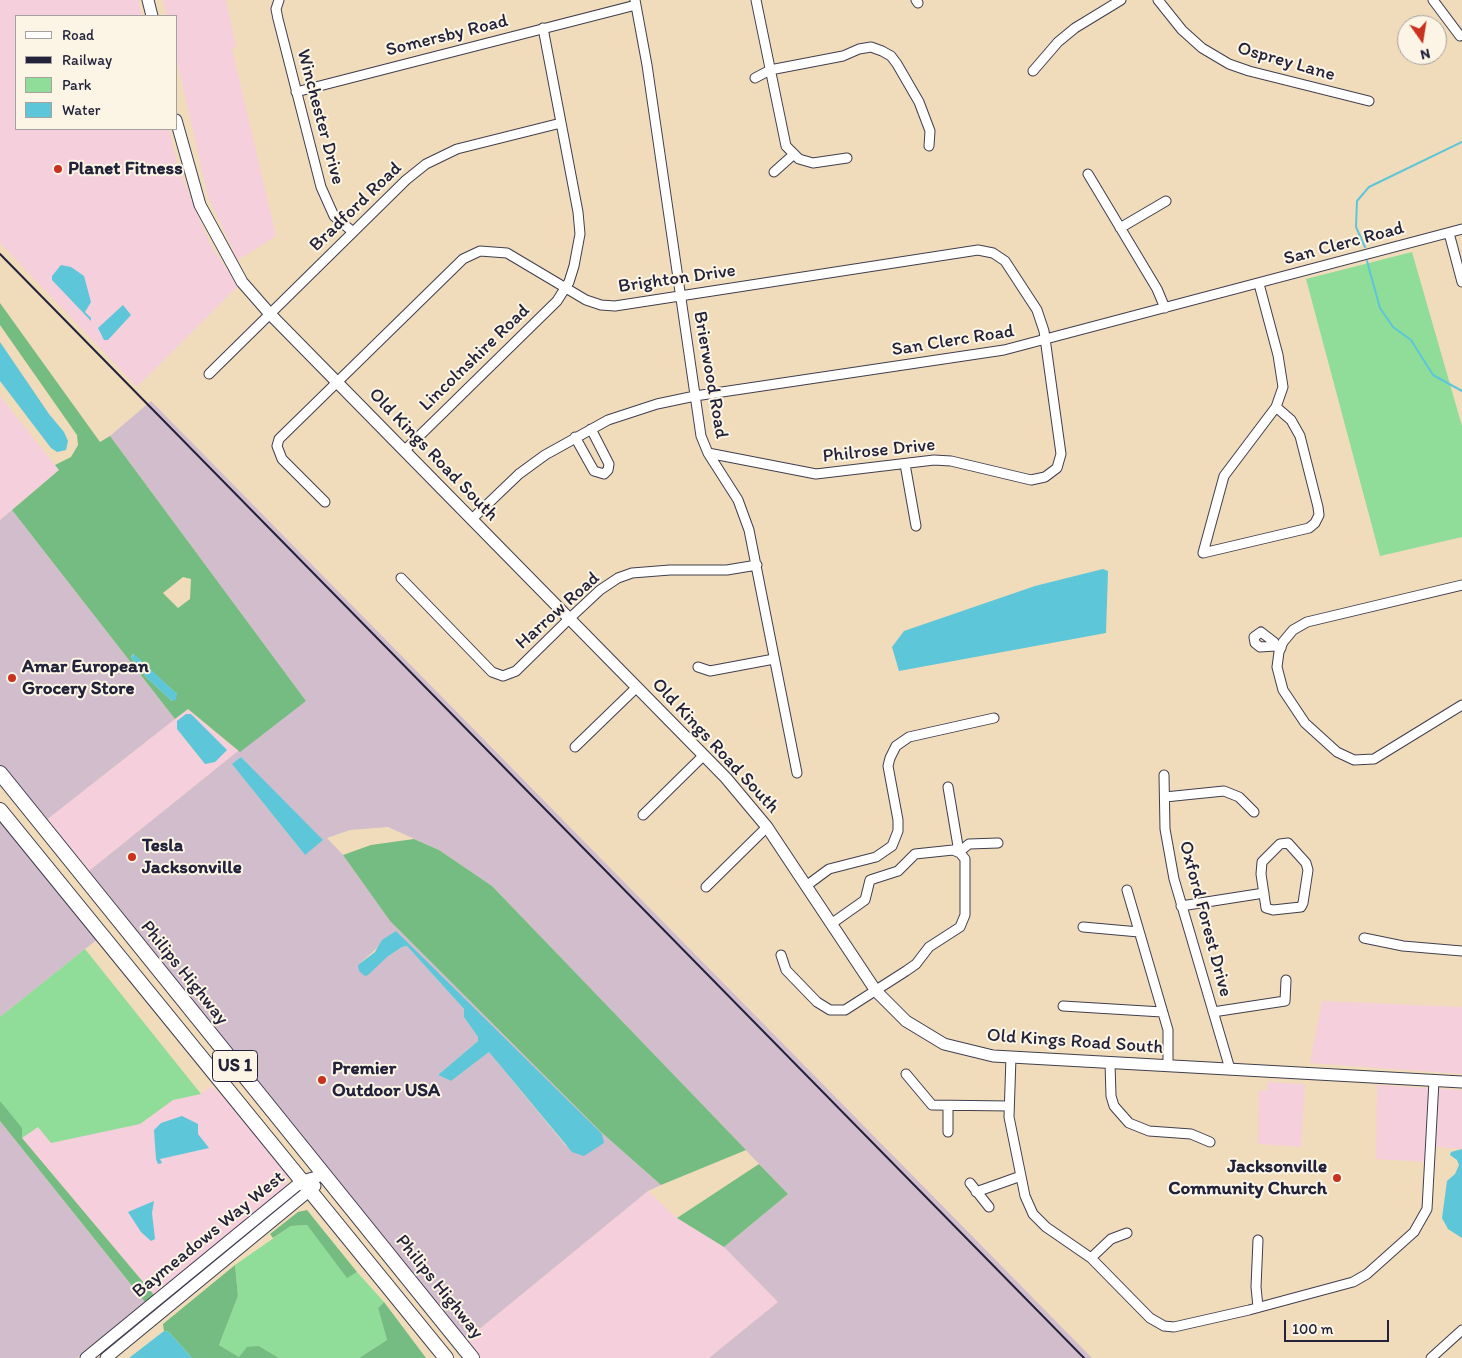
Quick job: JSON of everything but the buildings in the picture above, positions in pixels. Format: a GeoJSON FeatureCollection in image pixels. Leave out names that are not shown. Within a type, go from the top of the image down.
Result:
{"type":"FeatureCollection","features":[{"type":"Feature","properties":{"kind":"main road","name":"Philips Highway"},"geometry":{"type":"LineString","coordinates":[[0,773],[472,1358]]}},
{"type":"Feature","properties":{"kind":"main road","name":"Philips Highway"},"geometry":{"type":"LineString","coordinates":[[0,810],[446,1358]]}},
{"type":"Feature","properties":{"kind":"main road"},"geometry":{"type":"LineString","coordinates":[[94,925],[119,922]]}},
{"type":"Feature","properties":{"kind":"main road"},"geometry":{"type":"LineString","coordinates":[[223,1083],[239,1070]]}},
{"type":"Feature","properties":{"kind":"street"},"geometry":{"type":"LineString","coordinates":[[148,0],[152,15]]}},
{"type":"Feature","properties":{"kind":"street","name":"Winchester Drive"},"geometry":{"type":"LineString","coordinates":[[279,0],[276,10],[278,19],[324,196],[334,216],[353,232]]}},
{"type":"Feature","properties":{"kind":"street"},"geometry":{"type":"LineString","coordinates":[[756,0],[784,141],[793,156],[813,163],[846,158]]}},
{"type":"Feature","properties":{"kind":"street"},"geometry":{"type":"LineString","coordinates":[[1033,71],[1058,42],[1075,28],[1121,0]]}},
{"type":"Feature","properties":{"kind":"street","name":"Osprey Lane"},"geometry":{"type":"LineString","coordinates":[[1158,0],[1182,30],[1202,48],[1229,64],[1249,71],[1369,101]]}},
{"type":"Feature","properties":{"kind":"street"},"geometry":{"type":"LineString","coordinates":[[1432,0],[1460,36]]}},
{"type":"Feature","properties":{"kind":"street","name":"Somersby Road"},"geometry":{"type":"LineString","coordinates":[[296,92],[543,28],[635,2]]}},
{"type":"Feature","properties":{"kind":"street","name":"Brierwood Road"},"geometry":{"type":"LineString","coordinates":[[635,2],[647,65],[701,436],[708,453],[738,500],[746,517],[796,773]]}},
{"type":"Feature","properties":{"kind":"street","name":"Lincolnshire Road"},"geometry":{"type":"LineString","coordinates":[[405,450],[557,301],[565,288],[574,266],[580,234],[578,212],[543,28]]}},
{"type":"Feature","properties":{"kind":"street"},"geometry":{"type":"LineString","coordinates":[[755,78],[770,70],[843,56],[859,49],[871,47],[882,51],[891,56],[897,64],[919,102],[930,131],[930,146]]}},
{"type":"Feature","properties":{"kind":"street","name":"Bradford Road"},"geometry":{"type":"LineString","coordinates":[[209,374],[406,180],[441,156],[457,149],[561,123]]}},
{"type":"Feature","properties":{"kind":"street","name":"Old Kings Road South"},"geometry":{"type":"LineString","coordinates":[[178,127],[200,205],[233,269],[270,314],[704,755],[767,827],[876,991],[906,1021],[944,1044],[978,1054],[1462,1082]]}},
{"type":"Feature","properties":{"kind":"street"},"geometry":{"type":"LineString","coordinates":[[774,172],[793,156]]}},
{"type":"Feature","properties":{"kind":"street"},"geometry":{"type":"LineString","coordinates":[[1088,174],[1157,289],[1165,308]]}},
{"type":"Feature","properties":{"kind":"street"},"geometry":{"type":"LineString","coordinates":[[1120,228],[1166,201]]}},
{"type":"Feature","properties":{"kind":"street","name":"San Clerc Road"},"geometry":{"type":"LineString","coordinates":[[472,519],[519,474],[545,454],[629,412],[695,396],[1004,350],[1045,341],[1462,229]]}},
{"type":"Feature","properties":{"kind":"street"},"geometry":{"type":"LineString","coordinates":[[1448,233],[1462,282]]}},
{"type":"Feature","properties":{"kind":"street","name":"Brighton Drive"},"geometry":{"type":"LineString","coordinates":[[325,502],[282,459],[277,446],[279,439],[463,259],[471,254],[490,250],[507,253],[586,300],[601,305],[621,305],[681,297],[978,250],[992,252],[1005,261],[1012,270],[1037,310],[1045,341],[1061,454],[1060,462],[1052,474]]}},
{"type":"Feature","properties":{"kind":"street"},"geometry":{"type":"LineString","coordinates":[[1259,284],[1282,374],[1283,387],[1276,407],[1232,462],[1224,476],[1203,553],[1309,528],[1316,523],[1319,515],[1318,507],[1300,436],[1291,420],[1276,407]]}},
{"type":"Feature","properties":{"kind":"street"},"geometry":{"type":"LineString","coordinates":[[575,438],[594,472],[604,474],[608,470],[609,464],[592,429]]}},
{"type":"Feature","properties":{"kind":"street","name":"Philrose Drive"},"geometry":{"type":"LineString","coordinates":[[708,453],[816,474],[934,460],[951,461],[1031,480],[1052,474]]}},
{"type":"Feature","properties":{"kind":"street"},"geometry":{"type":"LineString","coordinates":[[905,464],[916,526]]}},
{"type":"Feature","properties":{"kind":"street","name":"Harrow Road"},"geometry":{"type":"LineString","coordinates":[[400,578],[492,672],[503,676],[516,671],[600,590],[618,578],[632,574],[670,570],[727,570],[756,565]]}},
{"type":"Feature","properties":{"kind":"street"},"geometry":{"type":"LineString","coordinates":[[1462,585],[1312,620],[1294,630],[1278,647],[1278,677],[1300,716],[1337,752],[1354,760],[1374,759],[1462,705]]}},
{"type":"Feature","properties":{"kind":"street"},"geometry":{"type":"LineString","coordinates":[[698,667],[710,671],[774,659]]}},
{"type":"Feature","properties":{"kind":"street"},"geometry":{"type":"LineString","coordinates":[[575,747],[637,687]]}},
{"type":"Feature","properties":{"kind":"street"},"geometry":{"type":"LineString","coordinates":[[806,886],[829,870],[876,856],[892,846],[898,832],[898,820],[888,766],[896,746],[909,737],[994,718]]}},
{"type":"Feature","properties":{"kind":"street"},"geometry":{"type":"LineString","coordinates":[[643,815],[704,755]]}},
{"type":"Feature","properties":{"kind":"street","name":"Oxford Forest Drive"},"geometry":{"type":"LineString","coordinates":[[1164,776],[1165,829],[1181,906],[1230,1069]]}},
{"type":"Feature","properties":{"kind":"street"},"geometry":{"type":"LineString","coordinates":[[948,787],[959,852]]}},
{"type":"Feature","properties":{"kind":"street"},"geometry":{"type":"LineString","coordinates":[[1165,797],[1224,791],[1239,797],[1254,812]]}},
{"type":"Feature","properties":{"kind":"street"},"geometry":{"type":"LineString","coordinates":[[706,886],[767,827]]}},
{"type":"Feature","properties":{"kind":"street"},"geometry":{"type":"LineString","coordinates":[[959,852],[969,844],[998,842]]}},
{"type":"Feature","properties":{"kind":"street"},"geometry":{"type":"LineString","coordinates":[[1288,843],[1306,863],[1308,870],[1304,904],[1301,907],[1273,910],[1266,908],[1264,893],[1260,867],[1265,857],[1280,844],[1288,843]]}},
{"type":"Feature","properties":{"kind":"street"},"geometry":{"type":"LineString","coordinates":[[781,955],[786,970],[817,1002],[830,1010],[845,1010],[911,968],[929,947],[960,927],[964,920],[965,859],[959,852],[953,850],[916,854],[898,871],[874,877],[868,884],[865,900],[831,924]]}},
{"type":"Feature","properties":{"kind":"street"},"geometry":{"type":"LineString","coordinates":[[1127,890],[1168,1030],[1168,1065]]}},
{"type":"Feature","properties":{"kind":"street"},"geometry":{"type":"LineString","coordinates":[[1181,906],[1264,893]]}},
{"type":"Feature","properties":{"kind":"street"},"geometry":{"type":"LineString","coordinates":[[1083,927],[1139,932]]}},
{"type":"Feature","properties":{"kind":"street"},"geometry":{"type":"LineString","coordinates":[[1364,938],[1403,946],[1462,951]]}},
{"type":"Feature","properties":{"kind":"street"},"geometry":{"type":"LineString","coordinates":[[1213,1012],[1285,1001],[1286,980]]}},
{"type":"Feature","properties":{"kind":"street"},"geometry":{"type":"LineString","coordinates":[[1063,1006],[1162,1012]]}},
{"type":"Feature","properties":{"kind":"street"},"geometry":{"type":"LineString","coordinates":[[1011,1057],[1009,1106],[1020,1176],[1025,1196],[1033,1214],[1046,1227],[1091,1258],[1150,1318],[1164,1326],[1182,1327],[1353,1282],[1367,1274],[1418,1227],[1425,1215],[1428,1204],[1434,1081]]}},
{"type":"Feature","properties":{"kind":"street"},"geometry":{"type":"LineString","coordinates":[[1110,1063],[1111,1096],[1114,1106],[1129,1123],[1149,1131],[1191,1134],[1210,1142]]}},
{"type":"Feature","properties":{"kind":"street"},"geometry":{"type":"LineString","coordinates":[[906,1074],[932,1105],[948,1107],[1009,1106]]}},
{"type":"Feature","properties":{"kind":"street"},"geometry":{"type":"LineString","coordinates":[[948,1107],[948,1132]]}},
{"type":"Feature","properties":{"kind":"street","name":"Baymeadows Way West"},"geometry":{"type":"LineString","coordinates":[[86,1358],[306,1186],[324,1175]]}},
{"type":"Feature","properties":{"kind":"street"},"geometry":{"type":"LineString","coordinates":[[976,1192],[1020,1176]]}},
{"type":"Feature","properties":{"kind":"street"},"geometry":{"type":"LineString","coordinates":[[970,1183],[989,1207]]}},
{"type":"Feature","properties":{"kind":"street","name":"Baymeadows Way West"},"geometry":{"type":"LineString","coordinates":[[106,1358],[306,1186]]}},
{"type":"Feature","properties":{"kind":"street"},"geometry":{"type":"LineString","coordinates":[[1091,1258],[1111,1240],[1126,1233]]}},
{"type":"Feature","properties":{"kind":"street"},"geometry":{"type":"LineString","coordinates":[[1258,1240],[1256,1287],[1258,1307]]}},
{"type":"Feature","properties":{"kind":"street"},"geometry":{"type":"LineString","coordinates":[[1431,1358],[1462,1330]]}},
{"type":"Feature","properties":{"kind":"shaded area"},"geometry":{"type":"Polygon","coordinates":[[[0,0],[138,0],[142,15],[15,15],[15,130],[169,130],[177,163],[201,224],[212,247],[238,286],[137,387],[0,243],[0,0]]]}},
{"type":"Feature","properties":{"kind":"shaded area"},"geometry":{"type":"Polygon","coordinates":[[[163,0],[226,0],[236,46],[232,49],[276,236],[238,260],[208,197],[178,65],[178,15],[167,15],[163,0]]]}},
{"type":"Feature","properties":{"kind":"shaded area"},"geometry":{"type":"Polygon","coordinates":[[[0,396],[59,470],[0,520],[0,396]]]}},
{"type":"Feature","properties":{"kind":"shaded area"},"geometry":{"type":"Polygon","coordinates":[[[151,401],[1092,1358],[709,1358],[778,1302],[724,1247],[788,1194],[492,886],[439,850],[388,827],[350,830],[327,838],[343,855],[390,921],[601,1132],[661,1185],[648,1191],[466,1340],[89,871],[238,751],[306,701],[110,436],[151,401]],[[241,757],[233,765],[304,854],[322,841],[322,840],[241,757]],[[396,931],[358,965],[387,957],[402,947],[407,946],[464,1009],[464,1017],[478,1037],[478,1041],[438,1075],[451,1081],[489,1052],[566,1146],[604,1143],[396,931]]]}},
{"type":"Feature","properties":{"kind":"shaded area"},"geometry":{"type":"Polygon","coordinates":[[[12,510],[175,719],[45,821],[0,764],[0,520],[12,510]]]}},
{"type":"Feature","properties":{"kind":"shaded area"},"geometry":{"type":"Polygon","coordinates":[[[188,709],[238,751],[89,871],[45,821],[188,709]],[[177,729],[200,759],[215,762],[227,750],[177,729]]]}},
{"type":"Feature","properties":{"kind":"shaded area"},"geometry":{"type":"Polygon","coordinates":[[[0,817],[99,938],[0,1017],[0,817]]]}},
{"type":"Feature","properties":{"kind":"shaded area"},"geometry":{"type":"Polygon","coordinates":[[[1322,1001],[1462,1007],[1462,1074],[1310,1063],[1322,1001]]]}},
{"type":"Feature","properties":{"kind":"shaded area"},"geometry":{"type":"Polygon","coordinates":[[[1268,1082],[1305,1084],[1301,1147],[1258,1144],[1259,1090],[1267,1091],[1268,1082]]]}},
{"type":"Feature","properties":{"kind":"shaded area"},"geometry":{"type":"Polygon","coordinates":[[[1377,1085],[1462,1090],[1462,1149],[1425,1146],[1425,1162],[1376,1159],[1377,1085]]]}},
{"type":"Feature","properties":{"kind":"shaded area"},"geometry":{"type":"Polygon","coordinates":[[[211,1086],[244,1117],[286,1173],[288,1177],[286,1188],[154,1295],[22,1138],[38,1127],[140,1124],[173,1100],[201,1094],[211,1086]]]}},
{"type":"Feature","properties":{"kind":"shaded area"},"geometry":{"type":"Polygon","coordinates":[[[0,1121],[145,1302],[77,1358],[0,1358],[0,1121]]]}},
{"type":"Feature","properties":{"kind":"shaded area"},"geometry":{"type":"Polygon","coordinates":[[[648,1191],[677,1218],[724,1247],[778,1302],[709,1358],[481,1358],[466,1340],[648,1191]]]}},
{"type":"Feature","properties":{"kind":"green space"},"geometry":{"type":"Polygon","coordinates":[[[1412,252],[1462,426],[1462,537],[1380,556],[1306,279],[1412,252]]]}},
{"type":"Feature","properties":{"kind":"green space"},"geometry":{"type":"Polygon","coordinates":[[[0,303],[100,442],[110,436],[306,701],[240,752],[188,709],[175,719],[12,510],[59,470],[55,465],[71,457],[78,445],[77,435],[0,325],[0,303]],[[183,577],[163,593],[178,608],[190,599],[191,579],[183,577]],[[133,654],[131,657],[146,677],[172,701],[177,694],[133,654]]]}},
{"type":"Feature","properties":{"kind":"green space"},"geometry":{"type":"Polygon","coordinates":[[[414,839],[439,850],[492,886],[746,1150],[661,1185],[601,1132],[390,921],[343,855],[371,845],[414,839]]]}},
{"type":"Feature","properties":{"kind":"green space"},"geometry":{"type":"Polygon","coordinates":[[[85,949],[201,1094],[173,1100],[140,1124],[51,1143],[38,1127],[22,1138],[0,1101],[0,1017],[85,949]]]}},
{"type":"Feature","properties":{"kind":"green space"},"geometry":{"type":"Polygon","coordinates":[[[0,1101],[22,1128],[22,1138],[154,1295],[145,1302],[0,1121],[0,1101]]]}},
{"type":"Feature","properties":{"kind":"green space"},"geometry":{"type":"Polygon","coordinates":[[[759,1164],[788,1194],[724,1247],[677,1218],[759,1164]]]}},
{"type":"Feature","properties":{"kind":"green space"},"geometry":{"type":"Polygon","coordinates":[[[307,1210],[357,1272],[347,1278],[307,1225],[291,1226],[273,1238],[270,1234],[298,1212],[307,1210]]]}},
{"type":"Feature","properties":{"kind":"green space"},"geometry":{"type":"Polygon","coordinates":[[[307,1225],[347,1277],[357,1272],[384,1302],[378,1308],[387,1340],[359,1358],[279,1358],[259,1346],[239,1357],[219,1345],[238,1296],[235,1265],[291,1226],[307,1225]]]}},
{"type":"Feature","properties":{"kind":"green space"},"geometry":{"type":"Polygon","coordinates":[[[235,1265],[238,1296],[219,1345],[239,1357],[247,1347],[259,1346],[279,1358],[192,1358],[169,1332],[164,1331],[163,1324],[235,1265]]]}},
{"type":"Feature","properties":{"kind":"green space"},"geometry":{"type":"Polygon","coordinates":[[[384,1302],[426,1358],[359,1358],[387,1340],[378,1308],[384,1302]]]}},
{"type":"Feature","properties":{"kind":"water"},"geometry":{"type":"Polygon","coordinates":[[[61,265],[71,267],[84,276],[91,302],[85,312],[91,318],[91,321],[52,280],[52,276],[61,265]]]}},
{"type":"Feature","properties":{"kind":"water"},"geometry":{"type":"Polygon","coordinates":[[[123,305],[131,315],[108,340],[104,340],[98,328],[123,305]]]}},
{"type":"Feature","properties":{"kind":"water"},"geometry":{"type":"Polygon","coordinates":[[[0,342],[49,414],[64,432],[68,441],[66,450],[57,452],[51,448],[0,381],[0,342]]]}},
{"type":"Feature","properties":{"kind":"water"},"geometry":{"type":"Polygon","coordinates":[[[1103,569],[1108,571],[1106,633],[899,671],[892,647],[904,631],[1035,586],[1103,569]]]}},
{"type":"Feature","properties":{"kind":"water"},"geometry":{"type":"Polygon","coordinates":[[[134,654],[177,694],[176,700],[172,701],[146,677],[131,657],[134,654]]]}},
{"type":"Feature","properties":{"kind":"water"},"geometry":{"type":"Polygon","coordinates":[[[186,714],[191,714],[227,750],[215,762],[205,764],[177,729],[177,721],[186,714]]]}},
{"type":"Feature","properties":{"kind":"water"},"geometry":{"type":"Polygon","coordinates":[[[241,757],[323,840],[305,855],[232,764],[241,757]]]}},
{"type":"Feature","properties":{"kind":"water"},"geometry":{"type":"Polygon","coordinates":[[[396,931],[602,1134],[604,1143],[584,1156],[572,1152],[489,1052],[451,1081],[438,1075],[478,1041],[478,1037],[464,1017],[464,1009],[407,946],[402,947],[387,957],[368,975],[365,976],[359,971],[358,965],[375,952],[382,940],[396,931]]]}},
{"type":"Feature","properties":{"kind":"water"},"geometry":{"type":"Polygon","coordinates":[[[182,1116],[198,1124],[198,1134],[209,1148],[160,1159],[162,1163],[158,1164],[154,1130],[161,1123],[182,1116]]]}},
{"type":"Feature","properties":{"kind":"water"},"geometry":{"type":"Polygon","coordinates":[[[1462,1149],[1462,1238],[1448,1229],[1442,1218],[1447,1181],[1455,1174],[1459,1165],[1457,1160],[1450,1155],[1451,1152],[1462,1149]]]}},
{"type":"Feature","properties":{"kind":"water"},"geometry":{"type":"Polygon","coordinates":[[[154,1201],[152,1213],[155,1239],[151,1241],[141,1232],[128,1212],[154,1201]]]}},
{"type":"Feature","properties":{"kind":"water"},"geometry":{"type":"Polygon","coordinates":[[[164,1331],[169,1332],[192,1358],[129,1358],[164,1331]]]}},
{"type":"Feature","properties":{"kind":"waterway"},"geometry":{"type":"LineString","coordinates":[[1365,247],[1356,227],[1357,201],[1369,187],[1462,142]]}},
{"type":"Feature","properties":{"kind":"waterway"},"geometry":{"type":"LineString","coordinates":[[1367,261],[1380,308],[1393,327],[1411,340],[1433,375],[1462,391]]}},
{"type":"Feature","properties":{"kind":"railway"},"geometry":{"type":"LineString","coordinates":[[0,254],[1084,1358]]}},
{"type":"Feature","properties":{"kind":"place","name":"Planet Fitness"},"geometry":{"type":"Point","coordinates":[58,169]}},
{"type":"Feature","properties":{"kind":"place","name":"Amar European Grocery Store"},"geometry":{"type":"Point","coordinates":[12,678]}},
{"type":"Feature","properties":{"kind":"place","name":"Tesla Jacksonville"},"geometry":{"type":"Point","coordinates":[132,857]}},
{"type":"Feature","properties":{"kind":"place","name":"Premier Outdoor USA"},"geometry":{"type":"Point","coordinates":[322,1080]}},
{"type":"Feature","properties":{"kind":"place","name":"Jacksonville Community Church"},"geometry":{"type":"Point","coordinates":[1337,1178]}}]}
